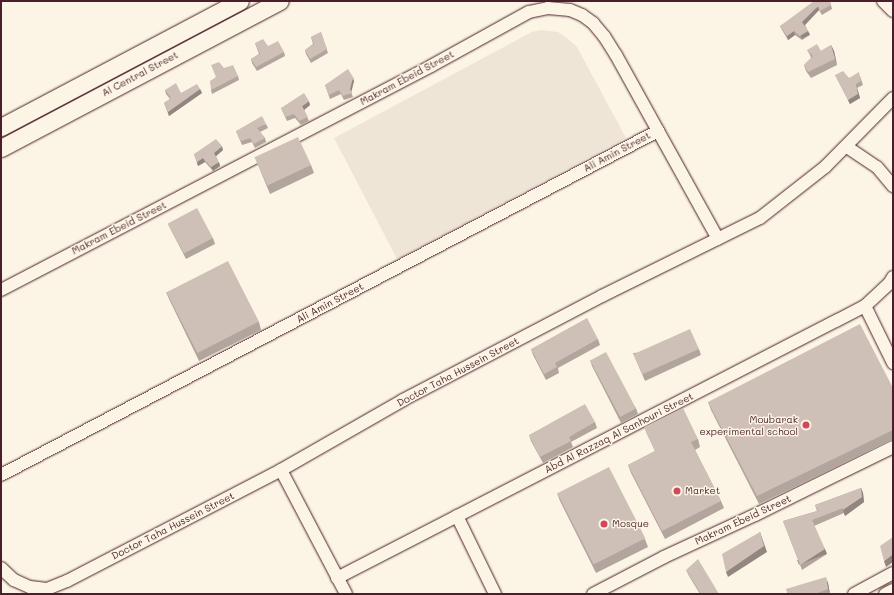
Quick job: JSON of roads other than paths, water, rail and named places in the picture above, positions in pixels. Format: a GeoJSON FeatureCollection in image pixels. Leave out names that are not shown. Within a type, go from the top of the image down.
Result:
{"type":"FeatureCollection","features":[{"type":"Feature","properties":{"kind":"street","name":"Al Central Street"},"geometry":{"type":"LineString","coordinates":[[1,127],[240,1]]}},
{"type":"Feature","properties":{"kind":"street","name":"Al Central Street"},"geometry":{"type":"LineString","coordinates":[[1,148],[280,1]]}},
{"type":"Feature","properties":{"kind":"street"},"geometry":{"type":"LineString","coordinates":[[883,1],[893,11]]}},
{"type":"Feature","properties":{"kind":"street","name":"Makram Ebeid Street"},"geometry":{"type":"LineString","coordinates":[[1,290],[431,66],[529,12],[548,8],[570,10],[582,15],[593,23],[616,54],[718,239]]}},
{"type":"Feature","properties":{"kind":"street","name":"Doctor Taha Hussein Street"},"geometry":{"type":"LineString","coordinates":[[1,568],[14,580],[30,588],[47,589],[67,581],[281,470],[403,400],[602,296],[718,239],[766,213],[806,184],[847,147],[893,98]]}},
{"type":"Feature","properties":{"kind":"street","name":"Ali Amin Street"},"geometry":{"type":"LineString","coordinates":[[1,475],[658,131]]}},
{"type":"Feature","properties":{"kind":"street"},"geometry":{"type":"LineString","coordinates":[[847,147],[878,167],[893,186]]}},
{"type":"Feature","properties":{"kind":"street","name":"Abd Al Razzaq Al Sanhouri Street"},"geometry":{"type":"LineString","coordinates":[[337,578],[865,306],[888,284],[893,277]]}},
{"type":"Feature","properties":{"kind":"street"},"geometry":{"type":"LineString","coordinates":[[865,306],[893,363]]}},
{"type":"Feature","properties":{"kind":"street","name":"Makram Ebeid Street"},"geometry":{"type":"LineString","coordinates":[[593,594],[664,557],[756,515],[893,446]]}},
{"type":"Feature","properties":{"kind":"street"},"geometry":{"type":"LineString","coordinates":[[281,470],[346,594]]}},
{"type":"Feature","properties":{"kind":"street"},"geometry":{"type":"LineString","coordinates":[[457,516],[495,594]]}},
{"type":"Feature","properties":{"kind":"street"},"geometry":{"type":"LineString","coordinates":[[854,594],[893,573]]}},
{"type":"Feature","properties":{"kind":"street"},"geometry":{"type":"LineString","coordinates":[[885,594],[893,590]]}},
{"type":"Feature","properties":{"kind":"place","name":"Moubarak experimental school"},"geometry":{"type":"Point","coordinates":[806,425]}},
{"type":"Feature","properties":{"kind":"place","name":"Market"},"geometry":{"type":"Point","coordinates":[677,491]}},
{"type":"Feature","properties":{"kind":"place","name":"Mosque"},"geometry":{"type":"Point","coordinates":[604,524]}}]}
